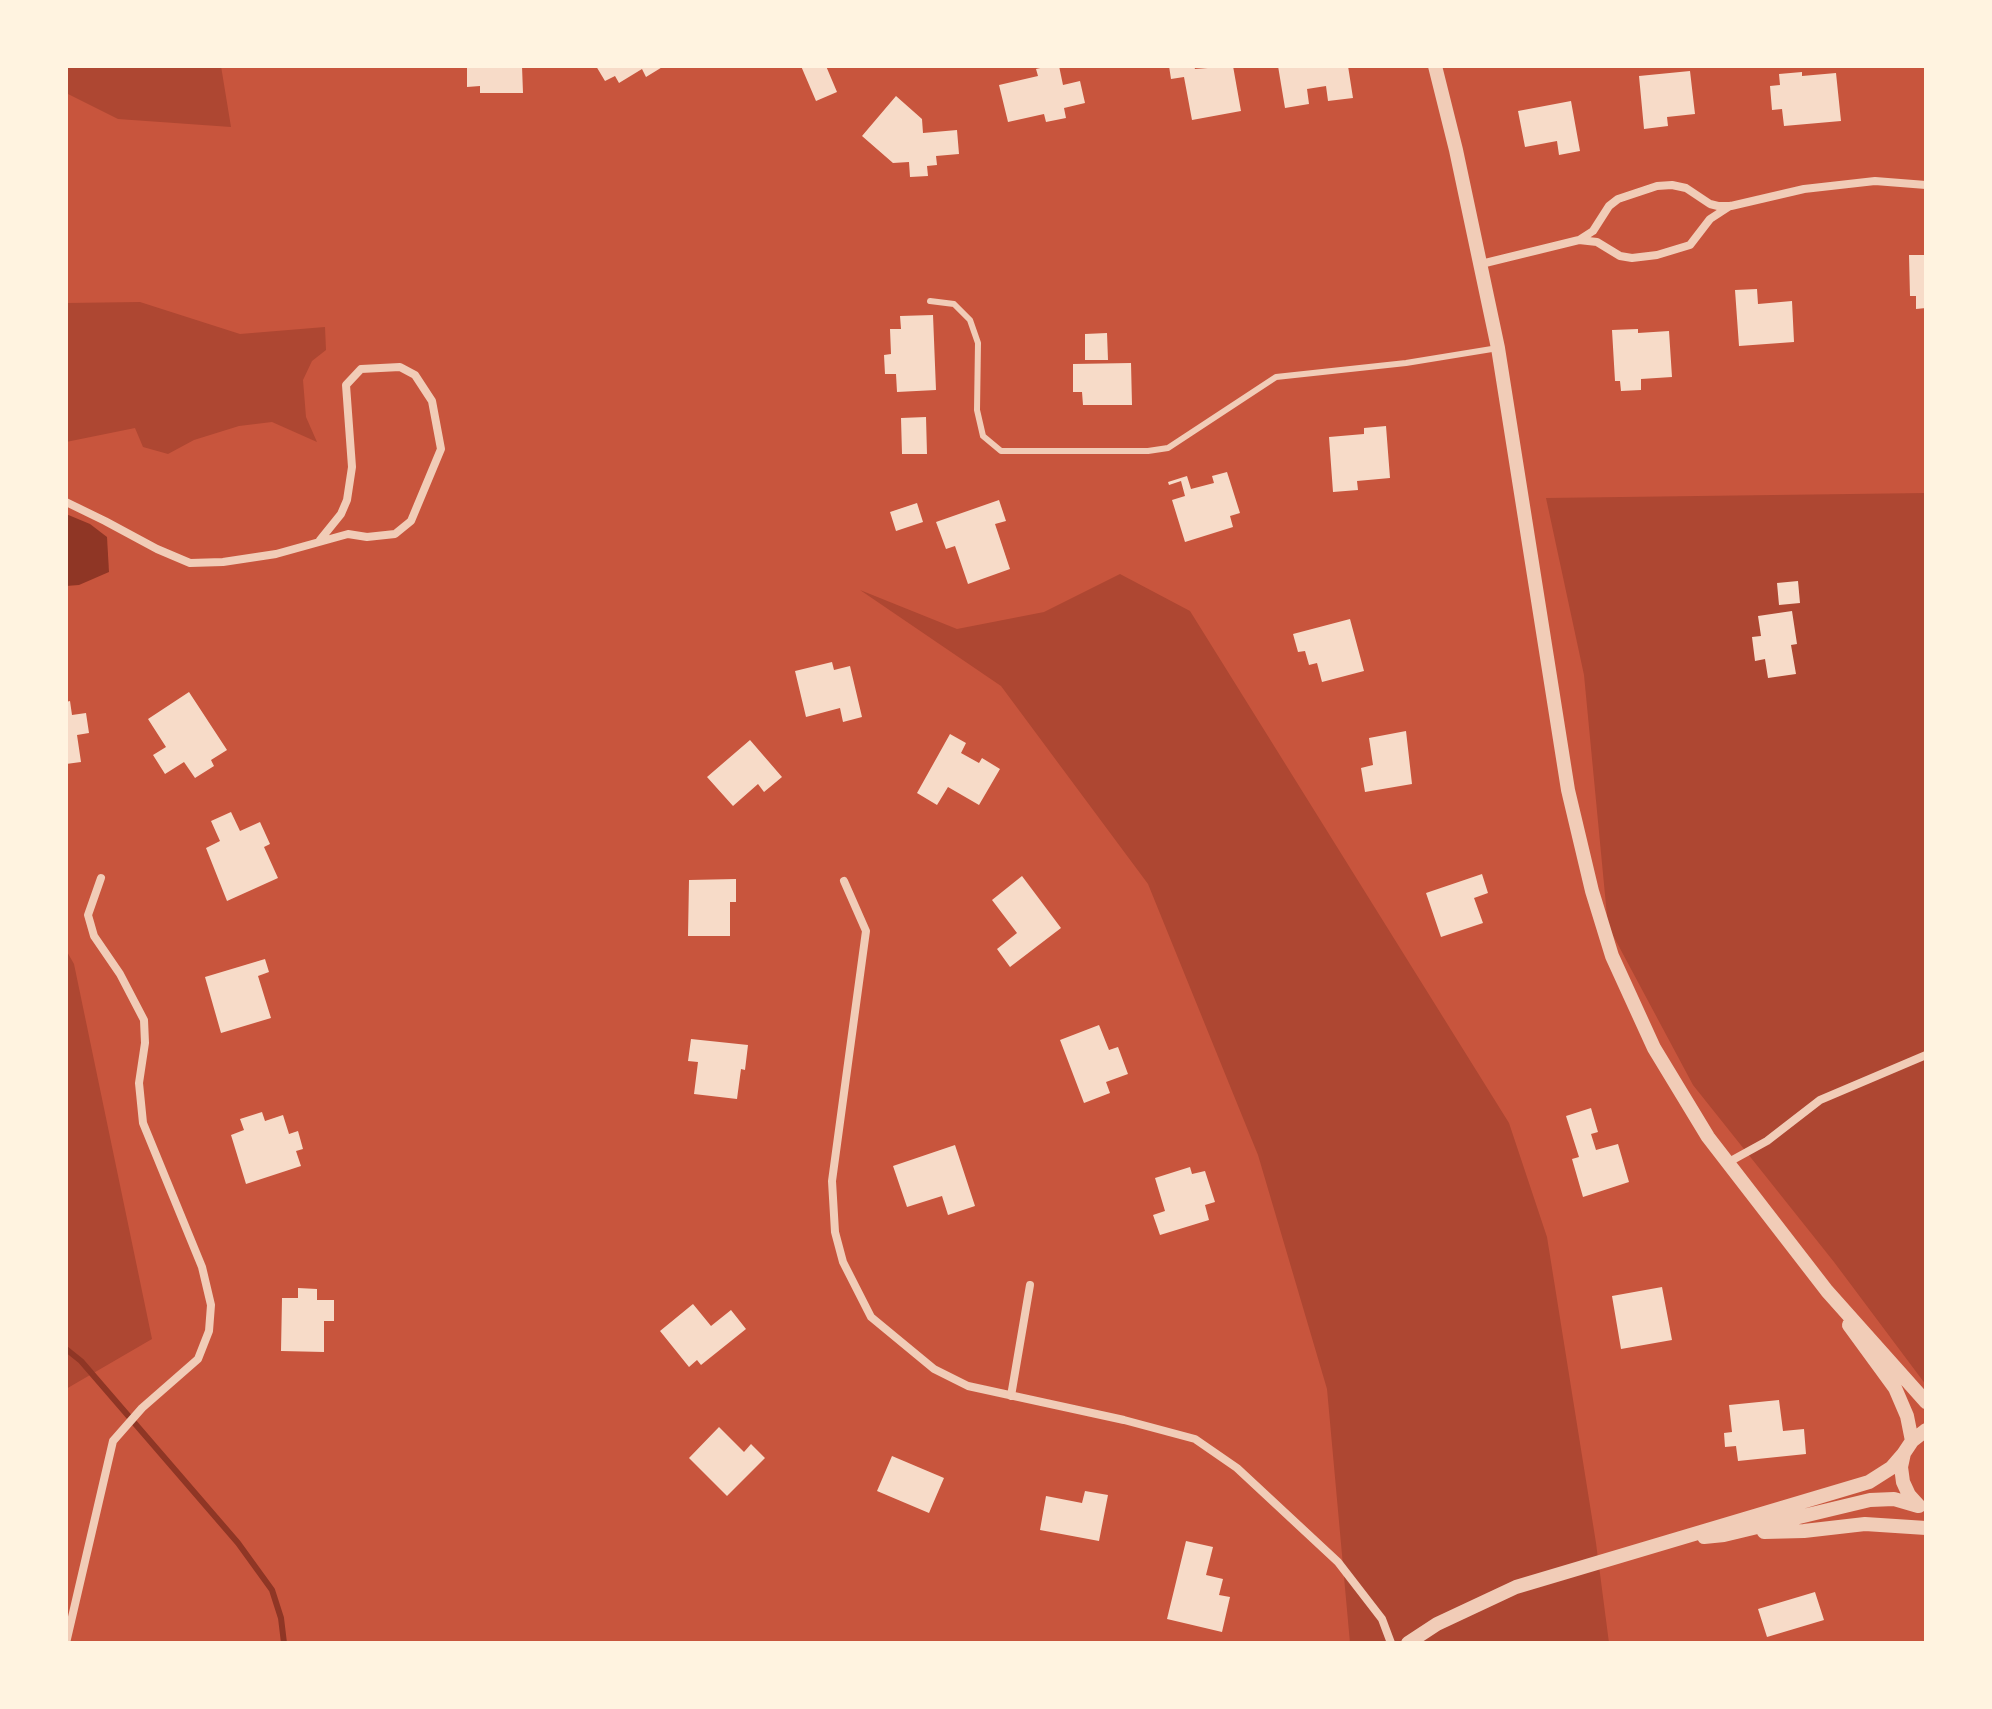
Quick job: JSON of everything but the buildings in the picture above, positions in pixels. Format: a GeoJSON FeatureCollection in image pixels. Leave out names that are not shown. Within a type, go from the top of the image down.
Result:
{"type":"FeatureCollection","features":[{"type":"Feature","properties":{"kind":"street"},"geometry":{"type":"LineString","coordinates":[[1435,66],[1498,348],[1568,790],[1592,891],[1624,987],[1680,1093],[1727,1163],[1827,1291],[1895,1388],[1907,1416],[1908,1447],[1901,1467],[1903,1482],[1909,1495],[1922,1508]]}},
{"type":"Feature","properties":{"kind":"street"},"geometry":{"type":"LineString","coordinates":[[1481,264],[1579,240],[1593,231],[1609,206],[1618,199],[1657,186],[1686,188],[1710,204],[1731,206],[1804,189],[1861,183],[1926,185]]}},
{"type":"Feature","properties":{"kind":"street"},"geometry":{"type":"LineString","coordinates":[[1579,240],[1597,242],[1620,256],[1657,255],[1690,245],[1710,219],[1731,206]]}},
{"type":"Feature","properties":{"kind":"street"},"geometry":{"type":"LineString","coordinates":[[66,502],[190,563],[223,562],[276,554],[348,534],[367,537],[395,534],[411,521],[441,449],[432,401],[415,375],[400,367],[361,369],[346,385],[352,467],[347,500],[341,514],[320,540]]}},
{"type":"Feature","properties":{"kind":"street"},"geometry":{"type":"LineString","coordinates":[[66,1643],[113,1441],[142,1408],[198,1359],[209,1331],[211,1305],[202,1267],[143,1123],[139,1083],[145,1043],[144,1020],[120,974],[94,936],[88,915],[101,878]]}},
{"type":"Feature","properties":{"kind":"street"},"geometry":{"type":"LineString","coordinates":[[844,881],[866,931],[832,1181],[835,1232],[843,1262],[871,1317],[934,1369],[968,1386],[1195,1439],[1237,1468],[1338,1562],[1382,1619],[1391,1643]]}},
{"type":"Feature","properties":{"kind":"street"},"geometry":{"type":"LineString","coordinates":[[1727,1163],[1767,1141],[1820,1100],[1926,1055]]}},
{"type":"Feature","properties":{"kind":"street"},"geometry":{"type":"LineString","coordinates":[[1011,1396],[1030,1285]]}},
{"type":"Feature","properties":{"kind":"street"},"geometry":{"type":"LineString","coordinates":[[1827,1291],[1926,1402]]}},
{"type":"Feature","properties":{"kind":"street"},"geometry":{"type":"LineString","coordinates":[[1408,1643],[1437,1624],[1516,1587],[1869,1482],[1891,1468],[1926,1430]]}},
{"type":"Feature","properties":{"kind":"street"},"geometry":{"type":"LineString","coordinates":[[1724,1535],[1870,1500],[1894,1499],[1922,1508]]}},
{"type":"Feature","properties":{"kind":"street"},"geometry":{"type":"LineString","coordinates":[[1686,1538],[1865,1524],[1926,1528]]}},
{"type":"Feature","properties":{"kind":"lane"},"geometry":{"type":"LineString","coordinates":[[930,301],[954,304],[970,320],[978,343],[977,410],[983,436],[1001,451],[1148,451],[1168,448],[1276,377],[1406,363],[1498,348]]}},
{"type":"Feature","properties":{"kind":"shaded area"},"geometry":{"type":"Polygon","coordinates":[[[66,66],[221,66],[231,127],[118,119],[66,93],[66,66]]]}},
{"type":"Feature","properties":{"kind":"shaded area"},"geometry":{"type":"Polygon","coordinates":[[[140,302],[240,334],[325,327],[326,350],[312,361],[303,380],[306,417],[317,442],[272,422],[239,426],[194,440],[168,454],[143,447],[135,428],[66,442],[66,303],[140,302]]]}},
{"type":"Feature","properties":{"kind":"shaded area"},"geometry":{"type":"Polygon","coordinates":[[[1926,493],[1926,1385],[1834,1262],[1693,1085],[1608,926],[1584,675],[1546,498],[1926,493]]]}},
{"type":"Feature","properties":{"kind":"shaded area"},"geometry":{"type":"Polygon","coordinates":[[[66,514],[90,524],[107,537],[109,572],[79,585],[66,586],[66,514]]]}},
{"type":"Feature","properties":{"kind":"shaded area"},"geometry":{"type":"Polygon","coordinates":[[[1120,574],[1190,611],[1509,1123],[1547,1237],[1609,1643],[1350,1643],[1327,1389],[1258,1155],[1148,884],[1001,686],[860,590],[957,629],[1044,612],[1120,574]]]}},
{"type":"Feature","properties":{"kind":"shaded area"},"geometry":{"type":"Polygon","coordinates":[[[66,950],[74,964],[152,1339],[66,1389],[66,950]]]}},
{"type":"Feature","properties":{"kind":"waterway"},"geometry":{"type":"LineString","coordinates":[[66,1349],[81,1361],[238,1543],[272,1590],[281,1618],[284,1643]]}}]}
